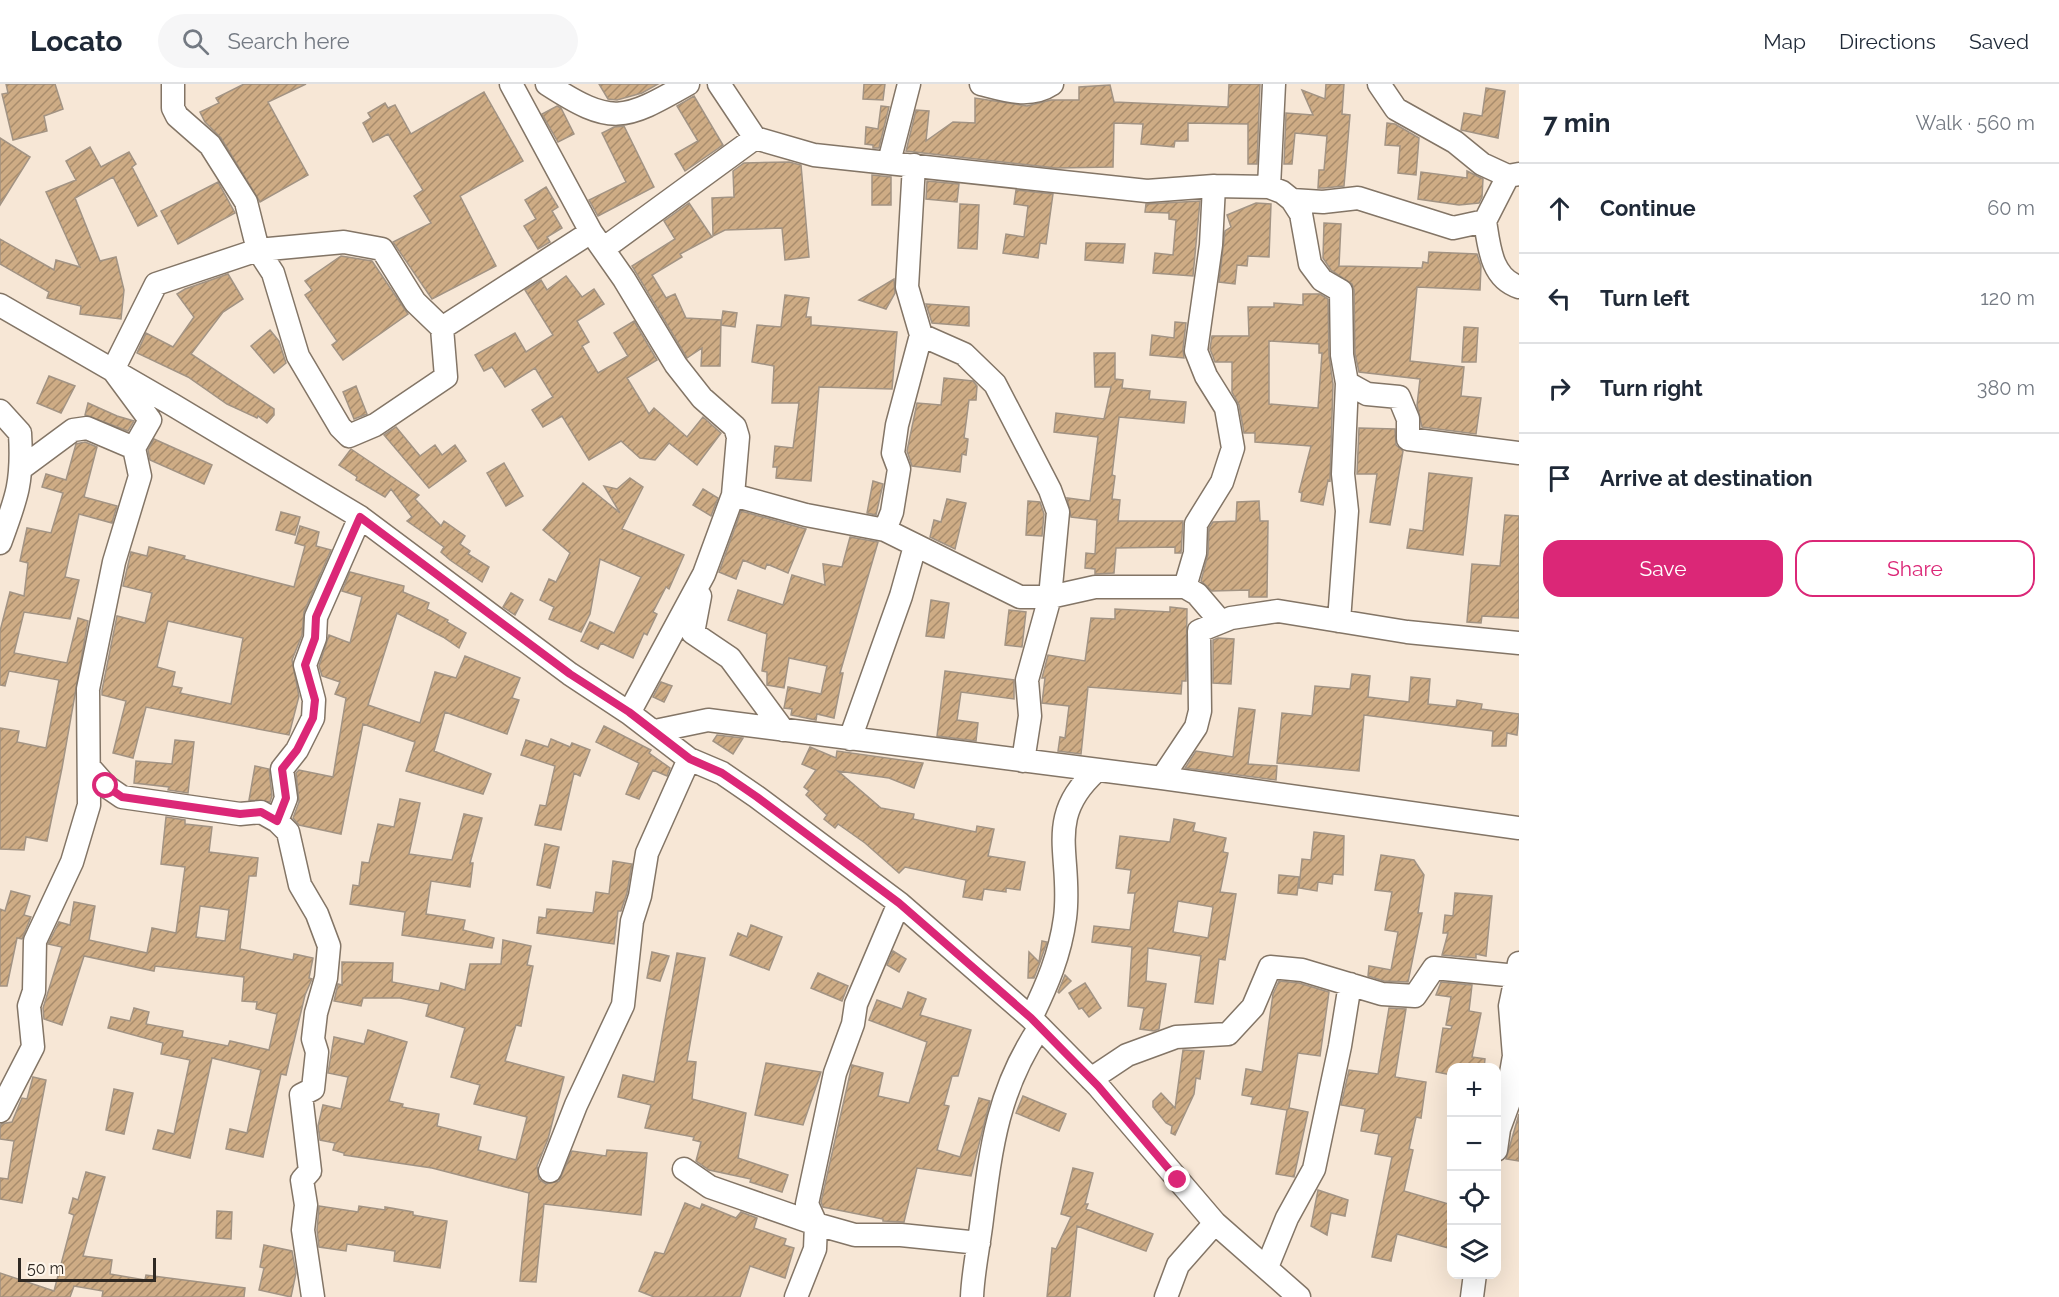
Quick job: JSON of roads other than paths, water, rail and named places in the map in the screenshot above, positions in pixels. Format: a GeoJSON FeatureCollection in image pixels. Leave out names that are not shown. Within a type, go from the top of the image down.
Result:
{"type":"FeatureCollection","features":[{"type":"Feature","properties":{"kind":"street"},"geometry":{"type":"LineString","coordinates":[[113,370],[156,284],[258,250],[344,242],[382,249],[415,302],[442,328],[446,377],[375,425],[350,436],[340,427],[298,356],[273,273],[258,250],[246,202],[210,145],[177,116],[173,108],[173,84]]}},
{"type":"Feature","properties":{"kind":"street"},"geometry":{"type":"LineString","coordinates":[[511,84],[597,241],[688,382],[735,427],[738,437],[733,495],[704,574],[629,712]]}},
{"type":"Feature","properties":{"kind":"street"},"geometry":{"type":"LineString","coordinates":[[547,84],[583,107],[613,115],[648,107],[688,84]]}},
{"type":"Feature","properties":{"kind":"street"},"geometry":{"type":"LineString","coordinates":[[719,84],[755,138],[814,155],[1147,191],[1214,186],[1269,187],[1282,192],[1292,200],[1301,214],[1310,264],[1322,280],[1341,291],[1342,355],[1347,383],[1343,474],[1347,511],[1339,621]]}},
{"type":"Feature","properties":{"kind":"street"},"geometry":{"type":"LineString","coordinates":[[889,162],[909,84]]}},
{"type":"Feature","properties":{"kind":"street"},"geometry":{"type":"LineString","coordinates":[[981,84],[1019,93],[1043,90],[1052,84]]}},
{"type":"Feature","properties":{"kind":"street"},"geometry":{"type":"LineString","coordinates":[[1269,187],[1274,84]]}},
{"type":"Feature","properties":{"kind":"street"},"geometry":{"type":"LineString","coordinates":[[1379,84],[1396,109],[1455,142],[1482,164],[1514,175],[1485,222],[1491,261],[1511,284],[1519,287]]}},
{"type":"Feature","properties":{"kind":"street"},"geometry":{"type":"LineString","coordinates":[[442,328],[597,241],[755,138]]}},
{"type":"Feature","properties":{"kind":"street"},"geometry":{"type":"LineString","coordinates":[[885,530],[892,512],[899,469],[893,453],[897,425],[921,335],[907,287],[914,165]]}},
{"type":"Feature","properties":{"kind":"street"},"geometry":{"type":"LineString","coordinates":[[1185,587],[1195,553],[1196,524],[1222,482],[1233,448],[1226,408],[1206,376],[1196,351],[1211,244],[1214,186]]}},
{"type":"Feature","properties":{"kind":"street"},"geometry":{"type":"LineString","coordinates":[[1292,200],[1323,201],[1358,198],[1453,228],[1485,222]]}},
{"type":"Feature","properties":{"kind":"street"},"geometry":{"type":"LineString","coordinates":[[0,306],[113,370],[360,517],[570,674],[629,712],[690,759],[722,773],[757,797],[899,903],[1035,1023],[1090,1079],[1215,1223],[1299,1297]]}},
{"type":"Feature","properties":{"kind":"street"},"geometry":{"type":"LineString","coordinates":[[921,335],[964,354],[995,384],[1050,490],[1058,512],[1050,597],[1027,680],[1030,716],[1023,761]]}},
{"type":"Feature","properties":{"kind":"street"},"geometry":{"type":"LineString","coordinates":[[0,1111],[33,1047],[29,1006],[34,991],[35,940],[72,862],[89,805],[88,689],[114,562],[140,476],[134,448],[150,420],[113,370]]}},
{"type":"Feature","properties":{"kind":"street"},"geometry":{"type":"LineString","coordinates":[[1347,383],[1367,394],[1399,397],[1408,419],[1408,439],[1519,453]]}},
{"type":"Feature","properties":{"kind":"street"},"geometry":{"type":"LineString","coordinates":[[0,411],[20,433],[22,467],[20,489],[0,543]]}},
{"type":"Feature","properties":{"kind":"street"},"geometry":{"type":"LineString","coordinates":[[22,467],[73,430],[87,428],[134,448]]}},
{"type":"Feature","properties":{"kind":"street"},"geometry":{"type":"LineString","coordinates":[[733,495],[806,515],[885,530],[1020,597],[1050,597],[1095,587],[1185,587],[1197,594],[1221,622]]}},
{"type":"Feature","properties":{"kind":"street"},"geometry":{"type":"LineString","coordinates":[[277,821],[286,798],[282,769],[297,750],[313,718],[315,700],[305,665],[315,638],[316,617],[360,517]]}},
{"type":"Feature","properties":{"kind":"street"},"geometry":{"type":"LineString","coordinates":[[850,739],[901,596],[915,546]]}},
{"type":"Feature","properties":{"kind":"street"},"geometry":{"type":"LineString","coordinates":[[704,574],[693,633],[730,658],[783,730]]}},
{"type":"Feature","properties":{"kind":"street"},"geometry":{"type":"LineString","coordinates":[[1162,778],[1196,727],[1199,631],[1221,622],[1245,615],[1278,611],[1407,632],[1519,643]]}},
{"type":"Feature","properties":{"kind":"street"},"geometry":{"type":"LineString","coordinates":[[655,731],[708,720],[1162,778],[1519,828]]}},
{"type":"Feature","properties":{"kind":"street"},"geometry":{"type":"LineString","coordinates":[[550,1171],[576,1105],[623,1005],[632,921],[640,896],[647,854],[690,759]]}},
{"type":"Feature","properties":{"kind":"street"},"geometry":{"type":"LineString","coordinates":[[90,768],[106,786],[122,797],[240,814],[261,812],[277,821],[288,832],[300,885],[317,914],[329,946],[326,978],[316,1013],[313,1039],[317,1052],[313,1089],[301,1095],[310,1171],[302,1180],[306,1205],[303,1230],[313,1297]]}},
{"type":"Feature","properties":{"kind":"street"},"geometry":{"type":"LineString","coordinates":[[972,1297],[991,1150],[1006,1088],[1035,1023],[1058,959],[1067,897],[1064,824],[1068,807],[1078,787],[1096,771]]}},
{"type":"Feature","properties":{"kind":"street"},"geometry":{"type":"LineString","coordinates":[[796,1297],[812,1261],[816,1224],[807,1204],[835,1072],[853,1024],[856,1004],[899,903]]}},
{"type":"Feature","properties":{"kind":"street"},"geometry":{"type":"LineString","coordinates":[[1090,1079],[1127,1055],[1176,1037],[1228,1034],[1253,1007],[1270,967],[1302,970],[1382,994],[1415,996],[1434,968],[1518,970],[1510,1099],[1501,1124]]}},
{"type":"Feature","properties":{"kind":"street"},"geometry":{"type":"LineString","coordinates":[[1267,1267],[1287,1218],[1314,1169],[1340,1046],[1350,984]]}},
{"type":"Feature","properties":{"kind":"street"},"geometry":{"type":"LineString","coordinates":[[684,1169],[710,1187],[816,1224],[855,1234],[901,1235],[979,1243]]}},
{"type":"Feature","properties":{"kind":"street"},"geometry":{"type":"LineString","coordinates":[[1166,1297],[1178,1265],[1215,1223]]}},
{"type":"Feature","properties":{"kind":"street"},"geometry":{"type":"LineString","coordinates":[[1472,1297],[1474,1279]]}}]}
